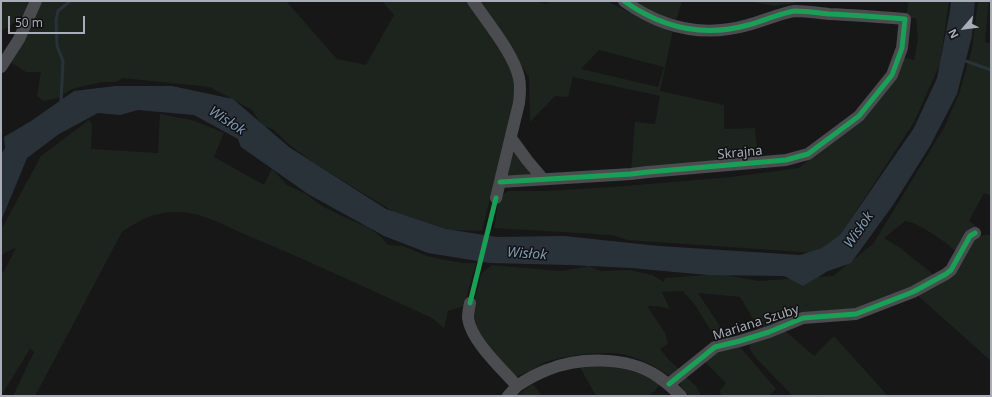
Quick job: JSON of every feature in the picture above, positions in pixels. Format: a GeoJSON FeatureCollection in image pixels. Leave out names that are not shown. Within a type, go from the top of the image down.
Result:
{"type":"FeatureCollection","features":[{"type":"Feature","properties":{"kind":"street"},"geometry":{"type":"LineString","coordinates":[[1,67],[19,39],[36,1]]}},
{"type":"Feature","properties":{"kind":"street"},"geometry":{"type":"LineString","coordinates":[[473,1],[503,44],[518,75],[520,86],[520,97],[496,198]]}},
{"type":"Feature","properties":{"kind":"street","name":"Skrajna"},"geometry":{"type":"LineString","coordinates":[[500,182],[631,174],[786,160],[808,154],[859,116],[892,75],[902,48],[905,19],[794,11],[746,26],[724,30],[688,30],[659,22],[638,11],[624,1]]}},
{"type":"Feature","properties":{"kind":"street"},"geometry":{"type":"LineString","coordinates":[[511,138],[543,179]]}},
{"type":"Feature","properties":{"kind":"street","name":"Mariana Szuby"},"geometry":{"type":"LineString","coordinates":[[669,384],[715,347],[769,332],[803,318],[856,314],[913,292],[951,270],[970,236],[975,233]]}},
{"type":"Feature","properties":{"kind":"street"},"geometry":{"type":"LineString","coordinates":[[470,303],[468,318],[474,335],[479,343],[517,386]]}},
{"type":"Feature","properties":{"kind":"street"},"geometry":{"type":"LineString","coordinates":[[508,396],[517,386],[548,369],[579,362],[597,360],[616,362],[645,370],[656,375],[669,384],[681,396]]}},
{"type":"Feature","properties":{"kind":"shaded area"},"geometry":{"type":"Polygon","coordinates":[[[1,1],[33,1],[31,6],[24,14],[1,31],[1,1]]]}},
{"type":"Feature","properties":{"kind":"shaded area"},"geometry":{"type":"Polygon","coordinates":[[[41,1],[286,1],[337,59],[366,65],[394,15],[382,1],[469,1],[501,51],[517,82],[500,165],[495,178],[482,231],[450,230],[394,212],[314,163],[287,143],[274,130],[262,125],[252,110],[210,87],[123,78],[115,82],[102,82],[72,89],[58,98],[44,101],[37,96],[41,72],[26,72],[7,60],[41,1]]]}},
{"type":"Feature","properties":{"kind":"shaded area"},"geometry":{"type":"Polygon","coordinates":[[[478,1],[536,1],[546,4],[551,1],[607,1],[630,13],[631,12],[673,30],[660,91],[724,105],[724,129],[755,128],[758,159],[631,172],[635,122],[655,124],[660,96],[573,77],[568,97],[555,96],[530,122],[529,77],[478,1]],[[599,50],[581,69],[658,87],[664,67],[599,50]]]}},
{"type":"Feature","properties":{"kind":"shaded area"},"geometry":{"type":"Polygon","coordinates":[[[631,1],[682,1],[675,23],[631,1]]]}},
{"type":"Feature","properties":{"kind":"shaded area"},"geometry":{"type":"Polygon","coordinates":[[[748,1],[796,1],[795,3],[775,6],[748,1]]]}},
{"type":"Feature","properties":{"kind":"shaded area"},"geometry":{"type":"Polygon","coordinates":[[[909,1],[949,1],[940,64],[914,122],[836,242],[815,253],[627,240],[612,235],[494,228],[499,197],[508,191],[548,191],[626,186],[731,177],[799,168],[860,118],[902,57],[914,60],[918,39],[916,18],[905,19],[909,1]]]}},
{"type":"Feature","properties":{"kind":"shaded area"},"geometry":{"type":"Polygon","coordinates":[[[978,1],[989,1],[985,42],[991,44],[991,196],[984,193],[969,221],[980,229],[968,236],[959,250],[954,250],[931,232],[905,221],[884,238],[900,248],[938,278],[858,311],[761,332],[740,297],[698,293],[729,340],[718,342],[695,305],[683,291],[662,292],[670,309],[658,306],[647,306],[665,333],[668,344],[660,349],[681,371],[670,376],[637,358],[626,355],[597,353],[554,359],[517,377],[513,377],[477,332],[474,316],[474,302],[481,274],[492,265],[560,271],[589,266],[601,271],[630,270],[652,275],[664,282],[665,278],[721,274],[758,281],[833,276],[873,244],[944,128],[959,94],[972,49],[978,1]]]}},
{"type":"Feature","properties":{"kind":"shaded area"},"geometry":{"type":"Polygon","coordinates":[[[160,114],[195,121],[224,133],[214,157],[264,185],[272,169],[287,185],[306,194],[322,206],[369,228],[380,236],[388,245],[403,246],[427,256],[440,259],[463,263],[476,263],[464,306],[448,311],[444,328],[432,318],[206,217],[197,214],[178,212],[163,213],[141,220],[122,232],[35,396],[13,396],[34,352],[25,343],[30,349],[1,396],[1,273],[3,273],[16,248],[1,256],[1,230],[41,156],[89,120],[92,125],[91,151],[92,149],[158,153],[160,114]]]}},
{"type":"Feature","properties":{"kind":"shaded area"},"geometry":{"type":"Polygon","coordinates":[[[512,149],[534,175],[507,178],[512,149]]]}},
{"type":"Feature","properties":{"kind":"shaded area"},"geometry":{"type":"Polygon","coordinates":[[[975,236],[991,236],[991,361],[915,293],[940,280],[975,236]]]}},
{"type":"Feature","properties":{"kind":"shaded area"},"geometry":{"type":"Polygon","coordinates":[[[783,329],[814,356],[834,336],[888,396],[824,396],[821,394],[819,396],[793,396],[756,358],[750,349],[749,343],[783,329]]]}},
{"type":"Feature","properties":{"kind":"shaded area"},"geometry":{"type":"Polygon","coordinates":[[[739,346],[776,389],[769,396],[723,396],[719,392],[726,383],[702,359],[709,354],[739,346]]]}},
{"type":"Feature","properties":{"kind":"shaded area"},"geometry":{"type":"Polygon","coordinates":[[[604,366],[639,374],[659,383],[654,391],[647,396],[596,396],[580,367],[604,366]]]}},
{"type":"Feature","properties":{"kind":"shaded area"},"geometry":{"type":"Polygon","coordinates":[[[685,376],[696,386],[701,396],[690,396],[680,386],[682,378],[685,376]]]}},
{"type":"Feature","properties":{"kind":"shaded area"},"geometry":{"type":"Polygon","coordinates":[[[533,384],[542,396],[516,396],[533,384]]]}},
{"type":"Feature","properties":{"kind":"water","name":"Wisłok"},"geometry":{"type":"Polygon","coordinates":[[[951,1],[975,1],[972,36],[957,94],[930,146],[893,205],[851,263],[828,271],[803,286],[784,276],[708,275],[631,268],[490,263],[428,253],[384,236],[308,194],[241,147],[238,139],[194,115],[138,110],[120,115],[98,113],[59,134],[27,158],[1,221],[1,154],[5,148],[4,137],[31,121],[74,91],[115,86],[172,86],[233,99],[289,147],[386,209],[446,229],[497,237],[564,236],[659,246],[800,255],[822,248],[840,235],[914,128],[937,78],[951,1]]]}},
{"type":"Feature","properties":{"kind":"waterway"},"geometry":{"type":"LineString","coordinates":[[61,102],[63,61],[57,46],[56,20],[58,11],[70,1]]}},
{"type":"Feature","properties":{"kind":"waterway"},"geometry":{"type":"LineString","coordinates":[[963,60],[991,70]]}},
{"type":"Feature","properties":{"kind":"cycle path"},"geometry":{"type":"LineString","coordinates":[[500,182],[631,174],[786,160],[808,154],[859,116],[892,75],[902,48],[905,19],[795,11],[731,29],[715,31],[699,30],[668,24],[653,18],[624,1]]}},
{"type":"Feature","properties":{"kind":"cycle path"},"geometry":{"type":"LineString","coordinates":[[470,303],[496,198]]}},
{"type":"Feature","properties":{"kind":"cycle path"},"geometry":{"type":"LineString","coordinates":[[669,384],[715,347],[769,332],[803,318],[856,314],[913,292],[951,270],[970,236],[975,233]]}}]}
